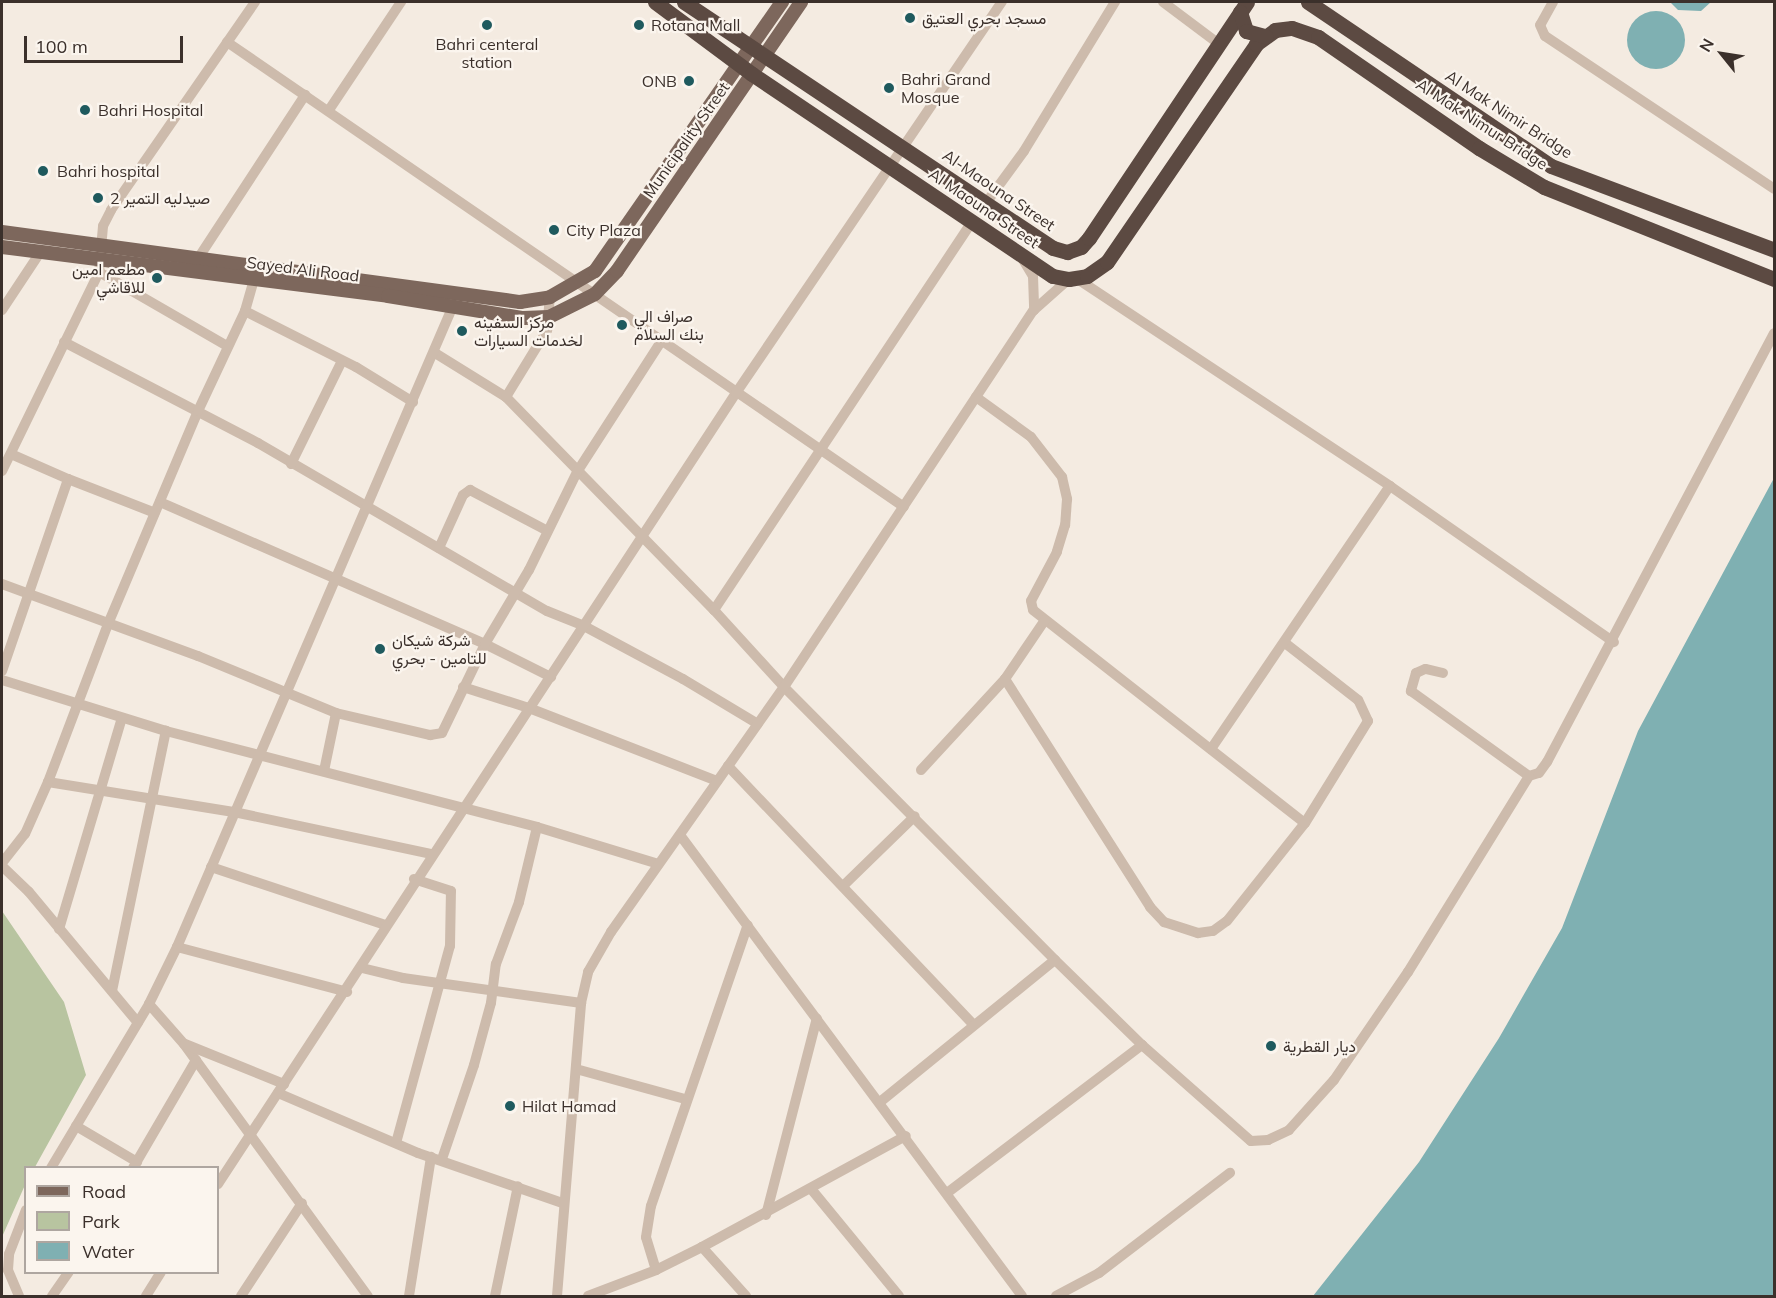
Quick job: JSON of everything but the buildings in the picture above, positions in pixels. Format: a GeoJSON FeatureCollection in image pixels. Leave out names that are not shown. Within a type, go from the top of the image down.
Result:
{"type":"FeatureCollection","features":[{"type":"Feature","properties":{"kind":"highway","name":"Al Maouna Street"},"geometry":{"type":"LineString","coordinates":[[654,2],[752,74],[1018,253],[1053,276],[1073,279]]}},
{"type":"Feature","properties":{"kind":"highway","name":"Al-Maouna Street"},"geometry":{"type":"LineString","coordinates":[[684,2],[1053,248],[1067,252],[1081,247],[1243,7]]}},
{"type":"Feature","properties":{"kind":"highway","name":"Al Mak Nimir Bridge"},"geometry":{"type":"LineString","coordinates":[[1308,2],[1551,166],[1774,250]]}},
{"type":"Feature","properties":{"kind":"highway"},"geometry":{"type":"LineString","coordinates":[[1073,279],[1096,272],[1107,262],[1239,67],[1265,36],[1246,31],[1243,7]]}},
{"type":"Feature","properties":{"kind":"highway","name":"Al Mak Nimur Bridge"},"geometry":{"type":"LineString","coordinates":[[1265,36],[1281,28],[1311,33],[1479,148],[1544,187],[1774,279]]}},
{"type":"Feature","properties":{"kind":"main road"},"geometry":{"type":"LineString","coordinates":[[758,51],[782,2]]}},
{"type":"Feature","properties":{"kind":"main road","name":"Municipality Street"},"geometry":{"type":"LineString","coordinates":[[595,294],[617,271],[696,151],[752,74],[758,51],[801,2]]}},
{"type":"Feature","properties":{"kind":"main road","name":"Sayed Ali Road"},"geometry":{"type":"LineString","coordinates":[[2,247],[41,251],[100,266],[456,300],[520,302],[550,297],[579,283],[595,271],[740,63],[758,51]]}},
{"type":"Feature","properties":{"kind":"main road"},"geometry":{"type":"LineString","coordinates":[[684,143],[696,151]]}},
{"type":"Feature","properties":{"kind":"main road","name":"Sayed Ali Road"},"geometry":{"type":"LineString","coordinates":[[2,232],[199,257],[456,300],[523,318],[549,317],[595,294]]}},
{"type":"Feature","properties":{"kind":"street"},"geometry":{"type":"LineString","coordinates":[[2,471],[100,266],[101,243],[111,210],[255,2]]}},
{"type":"Feature","properties":{"kind":"street"},"geometry":{"type":"LineString","coordinates":[[329,110],[401,2]]}},
{"type":"Feature","properties":{"kind":"street"},"geometry":{"type":"LineString","coordinates":[[219,1183],[347,992],[414,879],[551,677],[736,393],[1002,2]]}},
{"type":"Feature","properties":{"kind":"street"},"geometry":{"type":"LineString","coordinates":[[986,203],[1024,151],[1114,2]]}},
{"type":"Feature","properties":{"kind":"street"},"geometry":{"type":"LineString","coordinates":[[1163,2],[1219,44]]}},
{"type":"Feature","properties":{"kind":"street"},"geometry":{"type":"LineString","coordinates":[[1553,2],[1540,32],[1774,189]]}},
{"type":"Feature","properties":{"kind":"street"},"geometry":{"type":"LineString","coordinates":[[227,42],[904,507]]}},
{"type":"Feature","properties":{"kind":"street"},"geometry":{"type":"LineString","coordinates":[[199,257],[305,95]]}},
{"type":"Feature","properties":{"kind":"street"},"geometry":{"type":"LineString","coordinates":[[714,610],[972,222]]}},
{"type":"Feature","properties":{"kind":"street"},"geometry":{"type":"LineString","coordinates":[[2,310],[41,251]]}},
{"type":"Feature","properties":{"kind":"street"},"geometry":{"type":"LineString","coordinates":[[1018,253],[1033,276],[1034,310]]}},
{"type":"Feature","properties":{"kind":"street"},"geometry":{"type":"LineString","coordinates":[[100,266],[227,346]]}},
{"type":"Feature","properties":{"kind":"street"},"geometry":{"type":"LineString","coordinates":[[557,1296],[562,1203],[581,1003],[594,962],[659,864],[784,687],[1034,310],[1073,279],[1390,486],[1614,642]]}},
{"type":"Feature","properties":{"kind":"street"},"geometry":{"type":"LineString","coordinates":[[138,1023],[2,865],[25,834],[48,782],[108,624],[198,411],[245,311],[254,280]]}},
{"type":"Feature","properties":{"kind":"street"},"geometry":{"type":"LineString","coordinates":[[506,397],[538,348],[549,317],[550,297]]}},
{"type":"Feature","properties":{"kind":"street"},"geometry":{"type":"LineString","coordinates":[[52,1166],[149,1004],[177,947],[234,812],[338,580],[366,508],[456,300]]}},
{"type":"Feature","properties":{"kind":"street"},"geometry":{"type":"LineString","coordinates":[[245,311],[342,361],[412,402]]}},
{"type":"Feature","properties":{"kind":"street"},"geometry":{"type":"LineString","coordinates":[[435,353],[506,397],[714,610],[784,687],[915,816],[1055,960],[1142,1045],[1251,1141],[1268,1140],[1289,1130],[1334,1080],[1408,972],[1529,776],[1539,773],[1558,745],[1774,333]]}},
{"type":"Feature","properties":{"kind":"street"},"geometry":{"type":"LineString","coordinates":[[2,584],[336,713],[436,734],[442,733],[484,644],[516,591],[577,472],[662,340]]}},
{"type":"Feature","properties":{"kind":"street"},"geometry":{"type":"LineString","coordinates":[[64,342],[198,411],[516,591],[547,611],[584,626],[758,724]]}},
{"type":"Feature","properties":{"kind":"street"},"geometry":{"type":"LineString","coordinates":[[291,464],[342,361]]}},
{"type":"Feature","properties":{"kind":"street"},"geometry":{"type":"LineString","coordinates":[[976,397],[1031,437],[1062,477],[1067,499],[1065,525],[1057,552],[1030,606],[1305,823]]}},
{"type":"Feature","properties":{"kind":"street"},"geometry":{"type":"LineString","coordinates":[[11,454],[155,513]]}},
{"type":"Feature","properties":{"kind":"street"},"geometry":{"type":"LineString","coordinates":[[2,670],[68,479]]}},
{"type":"Feature","properties":{"kind":"street"},"geometry":{"type":"LineString","coordinates":[[1210,749],[1285,643],[1390,486]]}},
{"type":"Feature","properties":{"kind":"street"},"geometry":{"type":"LineString","coordinates":[[439,548],[463,495],[470,490],[546,530]]}},
{"type":"Feature","properties":{"kind":"street"},"geometry":{"type":"LineString","coordinates":[[160,502],[484,644],[551,677]]}},
{"type":"Feature","properties":{"kind":"street"},"geometry":{"type":"LineString","coordinates":[[921,770],[1005,679],[1045,620]]}},
{"type":"Feature","properties":{"kind":"street"},"geometry":{"type":"LineString","coordinates":[[1005,679],[1150,907],[1164,922],[1180,930],[1213,931],[1227,921],[1305,823],[1368,721],[1358,700],[1285,643]]}},
{"type":"Feature","properties":{"kind":"street"},"geometry":{"type":"LineString","coordinates":[[1443,673],[1425,669],[1416,674],[1411,691],[1529,776]]}},
{"type":"Feature","properties":{"kind":"street"},"geometry":{"type":"LineString","coordinates":[[2,680],[166,731],[537,827],[659,864]]}},
{"type":"Feature","properties":{"kind":"street"},"geometry":{"type":"LineString","coordinates":[[463,687],[529,708],[717,782]]}},
{"type":"Feature","properties":{"kind":"street"},"geometry":{"type":"LineString","coordinates":[[324,771],[336,713]]}},
{"type":"Feature","properties":{"kind":"street"},"geometry":{"type":"LineString","coordinates":[[59,929],[122,718]]}},
{"type":"Feature","properties":{"kind":"street"},"geometry":{"type":"LineString","coordinates":[[112,991],[166,731]]}},
{"type":"Feature","properties":{"kind":"street"},"geometry":{"type":"LineString","coordinates":[[728,766],[973,1024]]}},
{"type":"Feature","properties":{"kind":"street"},"geometry":{"type":"LineString","coordinates":[[48,782],[150,801],[234,812],[431,854]]}},
{"type":"Feature","properties":{"kind":"street"},"geometry":{"type":"LineString","coordinates":[[843,886],[915,816]]}},
{"type":"Feature","properties":{"kind":"street"},"geometry":{"type":"LineString","coordinates":[[409,1296],[437,1158],[474,1065],[496,964],[519,902],[537,827]]}},
{"type":"Feature","properties":{"kind":"street"},"geometry":{"type":"LineString","coordinates":[[680,835],[906,1136],[1011,1286],[1022,1296]]}},
{"type":"Feature","properties":{"kind":"street"},"geometry":{"type":"LineString","coordinates":[[211,867],[385,925]]}},
{"type":"Feature","properties":{"kind":"street"},"geometry":{"type":"LineString","coordinates":[[396,1143],[450,946],[451,891],[414,879]]}},
{"type":"Feature","properties":{"kind":"street"},"geometry":{"type":"LineString","coordinates":[[656,1270],[646,1223],[685,1099],[748,926]]}},
{"type":"Feature","properties":{"kind":"street"},"geometry":{"type":"LineString","coordinates":[[177,947],[347,992]]}},
{"type":"Feature","properties":{"kind":"street"},"geometry":{"type":"LineString","coordinates":[[880,1102],[973,1024],[1055,960]]}},
{"type":"Feature","properties":{"kind":"street"},"geometry":{"type":"LineString","coordinates":[[362,968],[441,984],[492,988],[581,1003]]}},
{"type":"Feature","properties":{"kind":"street"},"geometry":{"type":"LineString","coordinates":[[149,1004],[184,1044],[368,1296]]}},
{"type":"Feature","properties":{"kind":"street"},"geometry":{"type":"LineString","coordinates":[[766,1215],[817,1018]]}},
{"type":"Feature","properties":{"kind":"street"},"geometry":{"type":"LineString","coordinates":[[184,1044],[396,1143],[562,1203]]}},
{"type":"Feature","properties":{"kind":"street"},"geometry":{"type":"LineString","coordinates":[[947,1193],[1142,1045]]}},
{"type":"Feature","properties":{"kind":"street"},"geometry":{"type":"LineString","coordinates":[[76,1126],[135,1165],[196,1060]]}},
{"type":"Feature","properties":{"kind":"street"},"geometry":{"type":"LineString","coordinates":[[576,1069],[685,1099]]}},
{"type":"Feature","properties":{"kind":"street"},"geometry":{"type":"LineString","coordinates":[[588,1296],[656,1270],[766,1215],[906,1136]]}},
{"type":"Feature","properties":{"kind":"street"},"geometry":{"type":"LineString","coordinates":[[1056,1296],[1100,1273],[1230,1173]]}},
{"type":"Feature","properties":{"kind":"street"},"geometry":{"type":"LineString","coordinates":[[495,1296],[518,1186]]}},
{"type":"Feature","properties":{"kind":"street"},"geometry":{"type":"LineString","coordinates":[[812,1190],[899,1296]]}},
{"type":"Feature","properties":{"kind":"street"},"geometry":{"type":"LineString","coordinates":[[242,1296],[302,1203]]}},
{"type":"Feature","properties":{"kind":"street"},"geometry":{"type":"LineString","coordinates":[[19,1296],[8,1270],[9,1254],[24,1215]]}},
{"type":"Feature","properties":{"kind":"street"},"geometry":{"type":"LineString","coordinates":[[702,1247],[746,1296]]}},
{"type":"Feature","properties":{"kind":"street"},"geometry":{"type":"LineString","coordinates":[[52,1296],[68,1274]]}},
{"type":"Feature","properties":{"kind":"street"},"geometry":{"type":"LineString","coordinates":[[146,1296],[160,1274]]}},
{"type":"Feature","properties":{"kind":"green space"},"geometry":{"type":"Polygon","coordinates":[[[2,911],[64,1002],[86,1075],[36,1166],[24,1166],[24,1187],[2,1237],[2,911]]]}},
{"type":"Feature","properties":{"kind":"water"},"geometry":{"type":"Polygon","coordinates":[[[1670,2],[1711,2],[1701,11],[1678,10],[1670,2]]]}},
{"type":"Feature","properties":{"kind":"water"},"geometry":{"type":"Polygon","coordinates":[[[1650,11],[1662,11],[1677,19],[1685,34],[1685,46],[1677,61],[1662,69],[1650,69],[1635,61],[1627,46],[1627,34],[1635,19],[1650,11]]]}},
{"type":"Feature","properties":{"kind":"water"},"geometry":{"type":"Polygon","coordinates":[[[1774,478],[1774,1296],[1313,1296],[1419,1162],[1499,1038],[1562,928],[1638,731],[1774,478]]]}},
{"type":"Feature","properties":{"kind":"place","name":"مسجد بحري العتيق"},"geometry":{"type":"Point","coordinates":[910,18]}},
{"type":"Feature","properties":{"kind":"place","name":"Bahri centeral station"},"geometry":{"type":"Point","coordinates":[487,25]}},
{"type":"Feature","properties":{"kind":"place","name":"Rotana Mall"},"geometry":{"type":"Point","coordinates":[639,25]}},
{"type":"Feature","properties":{"kind":"place","name":"ONB"},"geometry":{"type":"Point","coordinates":[689,81]}},
{"type":"Feature","properties":{"kind":"place","name":"Bahri Grand Mosque"},"geometry":{"type":"Point","coordinates":[889,88]}},
{"type":"Feature","properties":{"kind":"place","name":"Bahri Hospital"},"geometry":{"type":"Point","coordinates":[85,110]}},
{"type":"Feature","properties":{"kind":"place","name":"Bahri hospital"},"geometry":{"type":"Point","coordinates":[43,171]}},
{"type":"Feature","properties":{"kind":"place","name":"صيدليه التمير 2"},"geometry":{"type":"Point","coordinates":[98,198]}},
{"type":"Feature","properties":{"kind":"place","name":"City Plaza"},"geometry":{"type":"Point","coordinates":[554,230]}},
{"type":"Feature","properties":{"kind":"place","name":"مطعم امين للاقاشي"},"geometry":{"type":"Point","coordinates":[157,278]}},
{"type":"Feature","properties":{"kind":"place","name":"صراف الي بنك السلام"},"geometry":{"type":"Point","coordinates":[622,325]}},
{"type":"Feature","properties":{"kind":"place","name":"مركز السفينه لخدمات السيارات"},"geometry":{"type":"Point","coordinates":[462,331]}},
{"type":"Feature","properties":{"kind":"place","name":"شركة شيكان للتامين - بحري"},"geometry":{"type":"Point","coordinates":[380,649]}},
{"type":"Feature","properties":{"kind":"place","name":"ديار القطرية"},"geometry":{"type":"Point","coordinates":[1271,1046]}},
{"type":"Feature","properties":{"kind":"place","name":"Hilat Hamad"},"geometry":{"type":"Point","coordinates":[510,1106]}}]}
